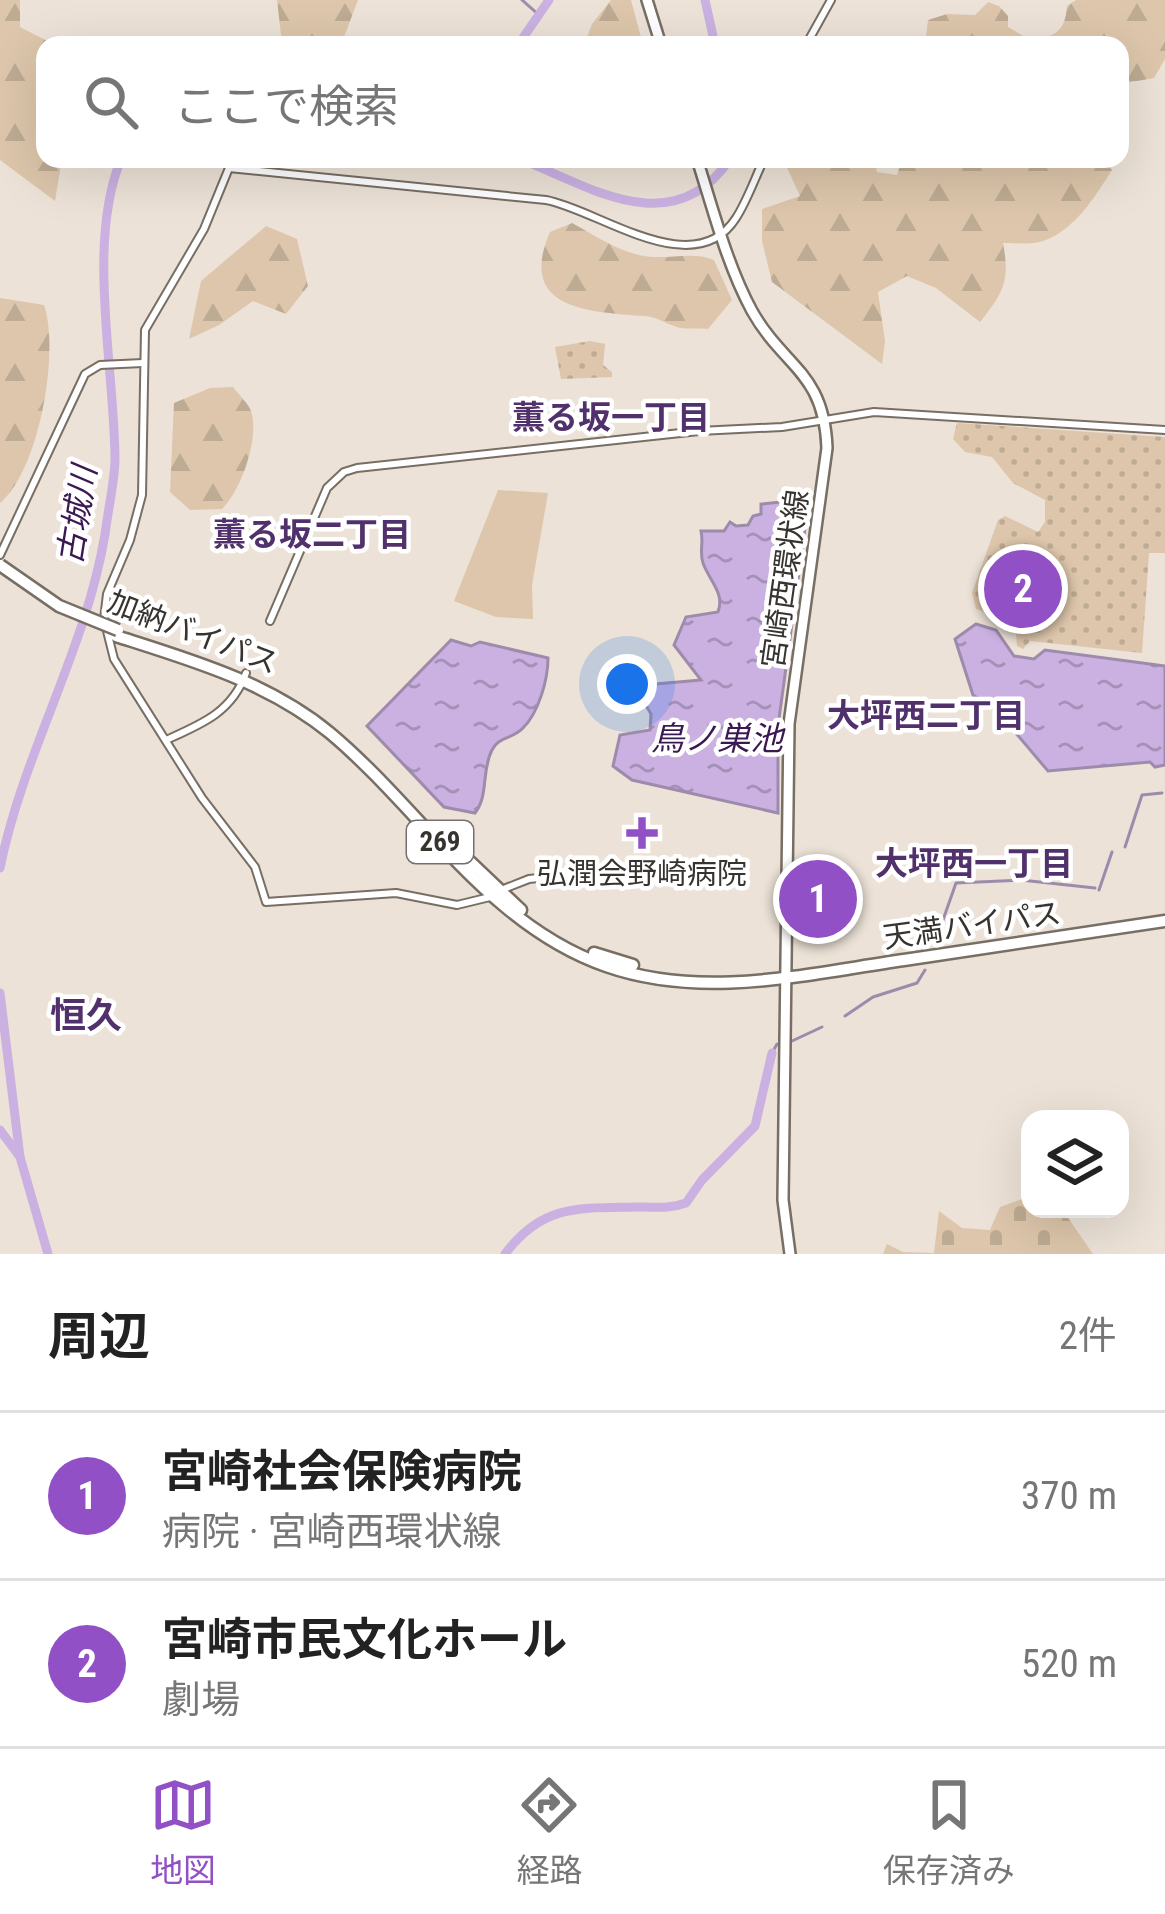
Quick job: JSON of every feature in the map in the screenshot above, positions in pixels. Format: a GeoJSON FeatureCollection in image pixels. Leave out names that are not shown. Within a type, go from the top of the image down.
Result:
{"type":"FeatureCollection","features":[{"type":"Feature","properties":{"kind":"highway","name":"加納バイパス"},"geometry":{"type":"LineString","coordinates":[[0,568],[50,608],[295,698],[345,739],[496,894],[562,946],[607,966],[696,983],[786,974]]}},
{"type":"Feature","properties":{"kind":"highway","name":"天満バイパス"},"geometry":{"type":"LineString","coordinates":[[786,974],[1165,917]]}},
{"type":"Feature","properties":{"kind":"main road"},"geometry":{"type":"LineString","coordinates":[[647,0],[658,36]]}},
{"type":"Feature","properties":{"kind":"main road"},"geometry":{"type":"LineString","coordinates":[[700,168],[753,311],[812,385],[826,420]]}},
{"type":"Feature","properties":{"kind":"main road","name":"宮崎西環状線"},"geometry":{"type":"LineString","coordinates":[[790,1254],[783,1200],[789,724],[827,448],[826,420]]}},
{"type":"Feature","properties":{"kind":"street"},"geometry":{"type":"LineString","coordinates":[[811,36],[831,0]]}},
{"type":"Feature","properties":{"kind":"street"},"geometry":{"type":"LineString","coordinates":[[567,875],[529,879],[469,904],[396,893],[266,902],[255,868],[202,798],[114,658],[104,619],[106,594],[130,540],[142,495],[145,330],[204,229],[229,168],[546,200],[573,207],[638,238],[692,242],[722,233],[734,221],[760,168]]}},
{"type":"Feature","properties":{"kind":"street"},"geometry":{"type":"LineString","coordinates":[[0,555],[85,374],[100,365],[143,363]]}},
{"type":"Feature","properties":{"kind":"street"},"geometry":{"type":"LineString","coordinates":[[270,621],[327,488],[344,472],[357,468],[874,412],[1165,430]]}},
{"type":"Feature","properties":{"kind":"street"},"geometry":{"type":"LineString","coordinates":[[166,740],[219,714],[238,694],[245,676]]}},
{"type":"Feature","properties":{"kind":"green space"},"geometry":{"type":"Polygon","coordinates":[[[0,0],[20,0],[20,27],[38,36],[36,168],[60,168],[55,201],[0,160],[0,0]]]}},
{"type":"Feature","properties":{"kind":"green space"},"geometry":{"type":"Polygon","coordinates":[[[277,0],[358,0],[344,36],[281,35],[277,0]]]}},
{"type":"Feature","properties":{"kind":"green space"},"geometry":{"type":"Polygon","coordinates":[[[611,0],[631,0],[641,36],[587,36],[611,0]]]}},
{"type":"Feature","properties":{"kind":"green space"},"geometry":{"type":"Polygon","coordinates":[[[1076,0],[1165,0],[1165,59],[1154,78],[1129,82],[1129,36],[1048,36],[1064,22],[1067,6],[1076,0]]]}},
{"type":"Feature","properties":{"kind":"green space"},"geometry":{"type":"Polygon","coordinates":[[[988,2],[1008,16],[1008,27],[1023,36],[926,36],[928,20],[947,14],[975,15],[988,2]]]}},
{"type":"Feature","properties":{"kind":"green space"},"geometry":{"type":"Polygon","coordinates":[[[787,168],[876,168],[897,175],[899,168],[1112,170],[1065,229],[1038,242],[1003,243],[1003,286],[980,322],[936,288],[907,276],[878,292],[885,341],[882,364],[772,282],[762,241],[762,209],[800,196],[787,168]]]}},
{"type":"Feature","properties":{"kind":"green space"},"geometry":{"type":"Polygon","coordinates":[[[572,223],[632,253],[714,260],[732,300],[708,329],[680,328],[649,316],[602,312],[564,302],[543,277],[542,258],[550,232],[572,223]]]}},
{"type":"Feature","properties":{"kind":"green space"},"geometry":{"type":"Polygon","coordinates":[[[266,226],[297,239],[308,286],[286,314],[253,301],[189,339],[201,281],[266,226]]]}},
{"type":"Feature","properties":{"kind":"green space"},"geometry":{"type":"Polygon","coordinates":[[[0,298],[44,305],[49,351],[35,438],[26,465],[0,503],[0,298]]]}},
{"type":"Feature","properties":{"kind":"green space"},"geometry":{"type":"Polygon","coordinates":[[[590,341],[605,344],[603,365],[612,377],[561,379],[555,347],[590,341]]]}},
{"type":"Feature","properties":{"kind":"green space"},"geometry":{"type":"Polygon","coordinates":[[[233,387],[250,408],[253,422],[247,463],[222,509],[190,510],[170,492],[174,403],[210,388],[233,387]]]}},
{"type":"Feature","properties":{"kind":"green space"},"geometry":{"type":"Polygon","coordinates":[[[957,423],[1165,437],[1165,553],[1149,553],[1142,653],[1030,641],[1023,649],[1017,646],[1015,623],[976,609],[972,593],[998,520],[1005,516],[1038,532],[1045,522],[1045,500],[1013,483],[992,457],[965,452],[953,439],[957,423]]]}},
{"type":"Feature","properties":{"kind":"green space"},"geometry":{"type":"Polygon","coordinates":[[[498,490],[548,493],[532,585],[533,619],[496,617],[454,601],[498,490]]]}},
{"type":"Feature","properties":{"kind":"green space"},"geometry":{"type":"Polygon","coordinates":[[[1021,1199],[1021,1218],[1068,1218],[1093,1254],[883,1254],[887,1244],[903,1252],[934,1253],[939,1211],[962,1228],[990,1230],[1000,1207],[1021,1199]]]}},
{"type":"Feature","properties":{"kind":"water","name":"鳥ノ巣池"},"geometry":{"type":"Polygon","coordinates":[[[809,499],[778,726],[778,813],[632,780],[613,766],[620,735],[650,730],[651,714],[644,702],[656,684],[701,680],[674,645],[686,617],[718,612],[720,605],[702,559],[701,531],[724,531],[730,522],[748,525],[753,516],[761,514],[761,504],[809,499]]]}},
{"type":"Feature","properties":{"kind":"water"},"geometry":{"type":"Polygon","coordinates":[[[976,624],[996,630],[1014,656],[1034,659],[1045,650],[1165,666],[1165,765],[1155,767],[1150,762],[1048,771],[998,712],[973,695],[955,639],[976,624]]]}},
{"type":"Feature","properties":{"kind":"water"},"geometry":{"type":"Polygon","coordinates":[[[451,640],[548,658],[534,713],[519,732],[492,750],[475,813],[444,807],[367,726],[451,640]]]}},
{"type":"Feature","properties":{"kind":"waterway"},"geometry":{"type":"LineString","coordinates":[[522,0],[539,15]]}},
{"type":"Feature","properties":{"kind":"waterway","name":"古城川"},"geometry":{"type":"LineString","coordinates":[[524,36],[549,0]]}},
{"type":"Feature","properties":{"kind":"waterway"},"geometry":{"type":"LineString","coordinates":[[705,0],[713,36]]}},
{"type":"Feature","properties":{"kind":"waterway","name":"古城川"},"geometry":{"type":"LineString","coordinates":[[0,868],[23,784],[84,619],[105,534],[115,461],[105,229],[118,168]]}},
{"type":"Feature","properties":{"kind":"waterway"},"geometry":{"type":"LineString","coordinates":[[541,168],[603,194],[658,203],[684,198],[708,184],[722,168]]}},
{"type":"Feature","properties":{"kind":"waterway"},"geometry":{"type":"LineString","coordinates":[[1125,847],[1142,795],[1162,793]]}},
{"type":"Feature","properties":{"kind":"waterway"},"geometry":{"type":"LineString","coordinates":[[1099,890],[1112,852]]}},
{"type":"Feature","properties":{"kind":"waterway"},"geometry":{"type":"LineString","coordinates":[[937,937],[956,883],[1021,880],[1095,888]]}},
{"type":"Feature","properties":{"kind":"waterway"},"geometry":{"type":"LineString","coordinates":[[845,1016],[873,997],[917,983],[925,970]]}},
{"type":"Feature","properties":{"kind":"waterway","name":"古城川"},"geometry":{"type":"LineString","coordinates":[[0,993],[20,1157]]}},
{"type":"Feature","properties":{"kind":"waterway"},"geometry":{"type":"LineString","coordinates":[[792,1041],[822,1027]]}},
{"type":"Feature","properties":{"kind":"waterway"},"geometry":{"type":"LineString","coordinates":[[772,1053],[777,1044]]}},
{"type":"Feature","properties":{"kind":"waterway"},"geometry":{"type":"LineString","coordinates":[[505,1254],[534,1225],[565,1212],[686,1203],[755,1126],[772,1053]]}},
{"type":"Feature","properties":{"kind":"waterway"},"geometry":{"type":"LineString","coordinates":[[0,1130],[20,1157],[48,1254]]}},
{"type":"Feature","properties":{"kind":"place","name":"宮崎市民文化ホール"},"geometry":{"type":"Point","coordinates":[1023,589]}},
{"type":"Feature","properties":{"kind":"place","name":"弘潤会野崎病院"},"geometry":{"type":"Point","coordinates":[642,833]}},
{"type":"Feature","properties":{"kind":"place","name":"宮崎社会保険病院"},"geometry":{"type":"Point","coordinates":[818,899]}},
{"type":"Feature","properties":{"kind":"district","name":"薫る坂一丁目"},"geometry":{"type":"Point","coordinates":[611,417]}},
{"type":"Feature","properties":{"kind":"district","name":"薫る坂二丁目"},"geometry":{"type":"Point","coordinates":[312,534]}},
{"type":"Feature","properties":{"kind":"district","name":"大坪西二丁目"},"geometry":{"type":"Point","coordinates":[926,715]}},
{"type":"Feature","properties":{"kind":"district","name":"大坪西一丁目"},"geometry":{"type":"Point","coordinates":[974,863]}},
{"type":"Feature","properties":{"kind":"district","name":"恒久"},"geometry":{"type":"Point","coordinates":[86,1016]}}]}
